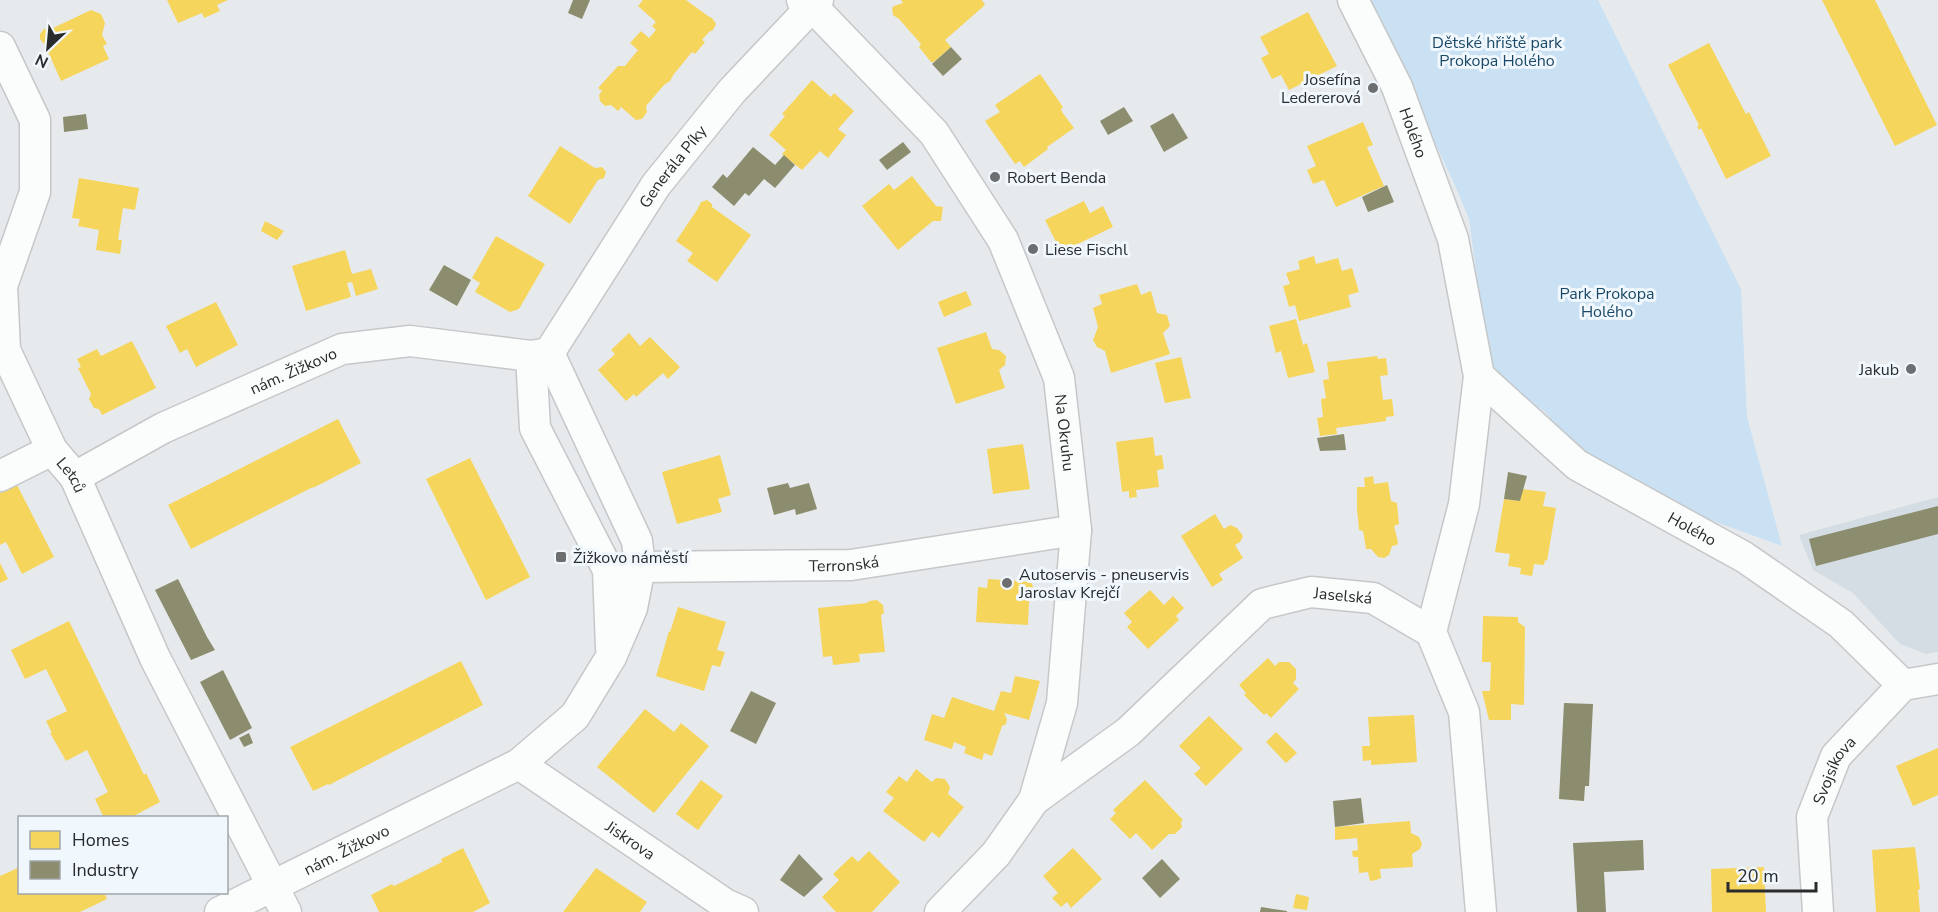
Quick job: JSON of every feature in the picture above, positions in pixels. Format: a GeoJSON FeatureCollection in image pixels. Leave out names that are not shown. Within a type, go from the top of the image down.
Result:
{"type":"FeatureCollection","features":[{"type":"Feature","properties":{"kind":"street","name":"Holého"},"geometry":{"type":"LineString","coordinates":[[1353,0],[1397,87],[1453,239],[1479,376],[1464,504],[1431,632]]}},
{"type":"Feature","properties":{"kind":"street","name":"Generála Píky"},"geometry":{"type":"LineString","coordinates":[[540,355],[656,185],[732,91],[811,2]]}},
{"type":"Feature","properties":{"kind":"street","name":"Na Okruhu"},"geometry":{"type":"LineString","coordinates":[[811,2],[934,133],[1004,240],[1059,378],[1076,530],[1062,703],[1034,800],[996,854],[940,912]]}},
{"type":"Feature","properties":{"kind":"street","name":"Letců"},"geometry":{"type":"LineString","coordinates":[[0,47],[35,120],[35,192],[2,286],[5,350],[52,450],[75,477],[156,658],[286,912]]}},
{"type":"Feature","properties":{"kind":"street","name":"nám. Žižkovo"},"geometry":{"type":"LineString","coordinates":[[75,477],[162,428],[342,349],[410,341],[540,355],[637,541],[640,567],[632,608],[611,657],[575,716],[519,764],[220,912]]}},
{"type":"Feature","properties":{"kind":"street"},"geometry":{"type":"LineString","coordinates":[[540,355],[535,428],[608,570],[611,657]]}},
{"type":"Feature","properties":{"kind":"street","name":"Holého"},"geometry":{"type":"LineString","coordinates":[[1479,376],[1577,465],[1744,557],[1841,624],[1903,685]]}},
{"type":"Feature","properties":{"kind":"street"},"geometry":{"type":"LineString","coordinates":[[0,476],[52,450]]}},
{"type":"Feature","properties":{"kind":"street","name":"Terronská"},"geometry":{"type":"LineString","coordinates":[[608,570],[640,567],[852,565],[1076,530]]}},
{"type":"Feature","properties":{"kind":"street","name":"Jaselská"},"geometry":{"type":"LineString","coordinates":[[1034,800],[1128,732],[1262,604],[1311,592],[1373,598],[1431,632]]}},
{"type":"Feature","properties":{"kind":"street"},"geometry":{"type":"LineString","coordinates":[[1431,632],[1464,712],[1481,912]]}},
{"type":"Feature","properties":{"kind":"street"},"geometry":{"type":"LineString","coordinates":[[1903,685],[1938,679]]}},
{"type":"Feature","properties":{"kind":"street","name":"Svojsíkova"},"geometry":{"type":"LineString","coordinates":[[1818,912],[1812,817],[1836,756],[1903,685]]}},
{"type":"Feature","properties":{"kind":"street","name":"Jiskrova"},"geometry":{"type":"LineString","coordinates":[[519,764],[725,904],[743,912]]}},
{"type":"Feature","properties":{"kind":"shaded area"},"geometry":{"type":"Polygon","coordinates":[[[1938,497],[1938,652],[1926,654],[1900,644],[1853,593],[1813,570],[1799,535],[1938,497]]]}},
{"type":"Feature","properties":{"kind":"green space","name":"Park Prokopa Holého"},"geometry":{"type":"Polygon","coordinates":[[[1366,0],[1598,0],[1741,289],[1747,417],[1782,546],[1694,514],[1592,467],[1545,412],[1497,379],[1487,353],[1469,219],[1366,0]]]}},
{"type":"Feature","properties":{"kind":"building: Homes"},"geometry":{"type":"Polygon","coordinates":[[[167,0],[228,0],[217,5],[220,11],[204,18],[202,13],[178,23],[167,0]]]}},
{"type":"Feature","properties":{"kind":"building: Homes"},"geometry":{"type":"Polygon","coordinates":[[[643,0],[686,0],[712,18],[716,24],[702,40],[705,42],[695,54],[692,52],[670,81],[646,106],[647,112],[642,119],[636,120],[621,107],[618,111],[611,105],[605,106],[600,101],[599,95],[602,91],[598,88],[618,66],[625,66],[638,50],[630,43],[641,31],[649,38],[656,30],[652,26],[656,22],[638,6],[643,0]]]}},
{"type":"Feature","properties":{"kind":"building: Homes"},"geometry":{"type":"Polygon","coordinates":[[[901,0],[982,0],[985,5],[945,40],[951,47],[931,62],[919,47],[921,44],[893,15],[892,8],[903,3],[901,0]]]}},
{"type":"Feature","properties":{"kind":"building: Homes"},"geometry":{"type":"Polygon","coordinates":[[[1822,0],[1875,0],[1937,125],[1895,146],[1822,0]]]}},
{"type":"Feature","properties":{"kind":"building: Homes"},"geometry":{"type":"Polygon","coordinates":[[[91,10],[101,14],[105,23],[102,35],[107,44],[103,46],[109,59],[61,81],[40,39],[40,34],[44,29],[51,29],[91,10]]]}},
{"type":"Feature","properties":{"kind":"building: Homes"},"geometry":{"type":"Polygon","coordinates":[[[1308,12],[1337,66],[1289,90],[1281,75],[1272,79],[1261,58],[1269,54],[1260,37],[1308,12]]]}},
{"type":"Feature","properties":{"kind":"building: Homes"},"geometry":{"type":"Polygon","coordinates":[[[1709,43],[1746,114],[1749,112],[1771,156],[1726,179],[1701,128],[1699,130],[1697,126],[1699,125],[1668,65],[1709,43]]]}},
{"type":"Feature","properties":{"kind":"building: Homes"},"geometry":{"type":"Polygon","coordinates":[[[1040,74],[1063,107],[1062,112],[1074,128],[1024,167],[1020,161],[1015,164],[985,121],[1000,112],[995,105],[1040,74]]]}},
{"type":"Feature","properties":{"kind":"building: Homes"},"geometry":{"type":"Polygon","coordinates":[[[812,80],[831,97],[834,93],[854,111],[838,129],[846,135],[828,158],[820,151],[802,170],[782,154],[786,150],[769,135],[785,116],[782,114],[812,80]]]}},
{"type":"Feature","properties":{"kind":"building: Homes"},"geometry":{"type":"Polygon","coordinates":[[[1363,122],[1373,145],[1367,147],[1384,186],[1336,207],[1324,180],[1313,184],[1307,170],[1316,166],[1307,146],[1363,122]]]}},
{"type":"Feature","properties":{"kind":"building: Homes"},"geometry":{"type":"Polygon","coordinates":[[[560,146],[595,168],[602,167],[606,172],[604,178],[598,180],[570,224],[528,196],[560,146]]]}},
{"type":"Feature","properties":{"kind":"building: Homes"},"geometry":{"type":"Polygon","coordinates":[[[912,176],[936,206],[943,207],[941,221],[933,221],[898,250],[862,206],[889,184],[894,190],[912,176]]]}},
{"type":"Feature","properties":{"kind":"building: Homes"},"geometry":{"type":"Polygon","coordinates":[[[79,178],[139,188],[135,210],[123,208],[118,240],[122,240],[120,254],[96,250],[99,230],[78,226],[80,219],[72,218],[79,178]]]}},
{"type":"Feature","properties":{"kind":"building: Homes"},"geometry":{"type":"Polygon","coordinates":[[[707,200],[712,207],[751,235],[717,282],[687,261],[693,253],[676,241],[701,202],[707,200]]]}},
{"type":"Feature","properties":{"kind":"building: Homes"},"geometry":{"type":"Polygon","coordinates":[[[1084,201],[1090,213],[1103,206],[1113,227],[1061,252],[1045,220],[1084,201]]]}},
{"type":"Feature","properties":{"kind":"building: Homes"},"geometry":{"type":"Polygon","coordinates":[[[265,221],[284,231],[277,240],[261,231],[265,221]]]}},
{"type":"Feature","properties":{"kind":"building: Homes"},"geometry":{"type":"Polygon","coordinates":[[[496,236],[545,264],[519,309],[510,312],[475,292],[480,283],[472,278],[496,236]]]}},
{"type":"Feature","properties":{"kind":"building: Homes"},"geometry":{"type":"Polygon","coordinates":[[[345,250],[352,274],[371,269],[378,289],[356,296],[352,282],[347,283],[351,297],[306,311],[292,266],[345,250]]]}},
{"type":"Feature","properties":{"kind":"building: Homes"},"geometry":{"type":"Polygon","coordinates":[[[1314,256],[1316,264],[1338,258],[1342,271],[1352,268],[1359,292],[1348,295],[1351,307],[1299,321],[1295,305],[1289,307],[1283,286],[1290,284],[1286,273],[1300,269],[1298,261],[1314,256]]]}},
{"type":"Feature","properties":{"kind":"building: Homes"},"geometry":{"type":"Polygon","coordinates":[[[1137,284],[1141,295],[1151,291],[1157,313],[1167,315],[1170,326],[1163,333],[1170,354],[1111,373],[1105,351],[1097,347],[1093,340],[1098,327],[1093,308],[1102,304],[1099,295],[1137,284]]]}},
{"type":"Feature","properties":{"kind":"building: Homes"},"geometry":{"type":"Polygon","coordinates":[[[966,291],[972,305],[944,317],[938,302],[966,291]]]}},
{"type":"Feature","properties":{"kind":"building: Homes"},"geometry":{"type":"Polygon","coordinates":[[[216,302],[238,345],[196,367],[187,349],[180,353],[166,326],[216,302]]]}},
{"type":"Feature","properties":{"kind":"building: Homes"},"geometry":{"type":"Polygon","coordinates":[[[1296,319],[1303,345],[1307,343],[1315,372],[1288,378],[1281,351],[1276,353],[1269,326],[1296,319]]]}},
{"type":"Feature","properties":{"kind":"building: Homes"},"geometry":{"type":"Polygon","coordinates":[[[986,332],[992,349],[999,350],[1006,356],[1005,365],[999,370],[1005,388],[956,404],[937,348],[986,332]]]}},
{"type":"Feature","properties":{"kind":"building: Homes"},"geometry":{"type":"Polygon","coordinates":[[[629,333],[640,346],[650,337],[680,367],[668,379],[663,373],[636,397],[634,394],[626,401],[598,370],[615,354],[611,350],[629,333]]]}},
{"type":"Feature","properties":{"kind":"building: Homes"},"geometry":{"type":"Polygon","coordinates":[[[132,341],[156,388],[102,415],[89,399],[91,394],[78,368],[81,367],[77,359],[97,349],[101,356],[132,341]]]}},
{"type":"Feature","properties":{"kind":"building: Homes"},"geometry":{"type":"Polygon","coordinates":[[[1377,356],[1378,359],[1386,358],[1388,375],[1380,376],[1383,400],[1392,399],[1394,416],[1386,417],[1386,421],[1336,428],[1337,434],[1320,436],[1317,418],[1323,417],[1321,399],[1326,398],[1323,380],[1329,379],[1327,362],[1377,356]]]}},
{"type":"Feature","properties":{"kind":"building: Homes"},"geometry":{"type":"Polygon","coordinates":[[[1181,357],[1191,398],[1165,403],[1155,363],[1181,357]]]}},
{"type":"Feature","properties":{"kind":"building: Homes"},"geometry":{"type":"Polygon","coordinates":[[[338,419],[361,463],[191,549],[168,505],[338,419]]]}},
{"type":"Feature","properties":{"kind":"building: Homes"},"geometry":{"type":"Polygon","coordinates":[[[1153,437],[1155,456],[1162,455],[1164,469],[1157,470],[1159,487],[1136,490],[1137,497],[1129,498],[1129,491],[1122,492],[1116,442],[1153,437]]]}},
{"type":"Feature","properties":{"kind":"building: Homes"},"geometry":{"type":"Polygon","coordinates":[[[1023,444],[1030,489],[993,494],[987,449],[1023,444]]]}},
{"type":"Feature","properties":{"kind":"building: Homes"},"geometry":{"type":"Polygon","coordinates":[[[720,455],[731,495],[718,499],[722,512],[677,524],[662,472],[720,455]]]}},
{"type":"Feature","properties":{"kind":"building: Homes"},"geometry":{"type":"Polygon","coordinates":[[[470,458],[530,577],[486,600],[426,479],[470,458]]]}},
{"type":"Feature","properties":{"kind":"building: Homes"},"geometry":{"type":"Polygon","coordinates":[[[1373,476],[1374,484],[1388,482],[1391,501],[1397,503],[1399,524],[1394,526],[1398,542],[1397,545],[1392,546],[1389,555],[1384,558],[1378,557],[1371,549],[1366,549],[1363,531],[1359,530],[1357,487],[1365,487],[1364,478],[1373,476]]]}},
{"type":"Feature","properties":{"kind":"building: Homes"},"geometry":{"type":"Polygon","coordinates":[[[17,485],[54,557],[22,574],[6,542],[0,545],[0,493],[17,485]]]}},
{"type":"Feature","properties":{"kind":"building: Homes"},"geometry":{"type":"Polygon","coordinates":[[[1522,489],[1546,492],[1543,506],[1556,508],[1547,561],[1545,560],[1544,565],[1534,564],[1532,576],[1520,574],[1521,568],[1508,566],[1510,554],[1495,552],[1504,499],[1520,501],[1522,489]]]}},
{"type":"Feature","properties":{"kind":"building: Homes"},"geometry":{"type":"Polygon","coordinates":[[[1215,514],[1224,529],[1230,525],[1237,528],[1243,536],[1235,545],[1243,558],[1219,574],[1223,580],[1212,587],[1181,536],[1215,514]]]}},
{"type":"Feature","properties":{"kind":"building: Homes"},"geometry":{"type":"Polygon","coordinates":[[[0,563],[8,579],[0,583],[0,563]]]}},
{"type":"Feature","properties":{"kind":"building: Homes"},"geometry":{"type":"Polygon","coordinates":[[[988,579],[1031,582],[1034,589],[1029,602],[1028,625],[976,622],[978,587],[987,588],[988,579]]]}},
{"type":"Feature","properties":{"kind":"building: Homes"},"geometry":{"type":"Polygon","coordinates":[[[1150,590],[1164,605],[1173,596],[1184,608],[1176,616],[1179,620],[1148,649],[1127,627],[1132,622],[1124,613],[1150,590]]]}},
{"type":"Feature","properties":{"kind":"building: Homes"},"geometry":{"type":"Polygon","coordinates":[[[877,600],[883,605],[884,613],[881,615],[885,652],[859,654],[860,662],[833,665],[832,656],[823,657],[818,608],[877,600]]]}},
{"type":"Feature","properties":{"kind":"building: Homes"},"geometry":{"type":"Polygon","coordinates":[[[678,607],[726,622],[717,650],[725,652],[720,667],[712,665],[704,691],[656,676],[678,607]]]}},
{"type":"Feature","properties":{"kind":"building: Homes"},"geometry":{"type":"Polygon","coordinates":[[[1483,616],[1518,617],[1518,622],[1525,627],[1524,705],[1511,704],[1511,720],[1489,720],[1482,691],[1490,691],[1491,662],[1482,662],[1483,616]]]}},
{"type":"Feature","properties":{"kind":"building: Homes"},"geometry":{"type":"Polygon","coordinates":[[[69,621],[144,775],[146,773],[160,802],[134,816],[103,816],[95,799],[108,792],[87,750],[66,761],[50,733],[52,733],[46,721],[67,711],[46,669],[25,679],[11,650],[69,621]]]}},
{"type":"Feature","properties":{"kind":"building: Homes"},"geometry":{"type":"Polygon","coordinates":[[[1268,658],[1275,666],[1279,662],[1289,662],[1296,669],[1296,679],[1293,683],[1299,689],[1271,718],[1266,713],[1264,715],[1244,695],[1246,693],[1239,685],[1268,658]]]}},
{"type":"Feature","properties":{"kind":"building: Homes"},"geometry":{"type":"Polygon","coordinates":[[[461,661],[483,705],[329,785],[313,791],[290,747],[461,661]]]}},
{"type":"Feature","properties":{"kind":"building: Homes"},"geometry":{"type":"Polygon","coordinates":[[[1015,676],[1040,681],[1029,720],[1004,713],[1007,719],[1006,724],[1002,726],[992,756],[984,753],[982,760],[964,753],[966,747],[954,742],[952,749],[924,740],[932,714],[944,718],[952,697],[994,711],[1001,691],[1011,693],[1015,676]]]}},
{"type":"Feature","properties":{"kind":"building: Homes"},"geometry":{"type":"Polygon","coordinates":[[[645,709],[674,732],[681,723],[709,746],[654,813],[597,767],[645,709]]]}},
{"type":"Feature","properties":{"kind":"building: Homes"},"geometry":{"type":"Polygon","coordinates":[[[1414,715],[1417,762],[1371,765],[1371,760],[1363,761],[1362,746],[1370,746],[1368,717],[1414,715]]]}},
{"type":"Feature","properties":{"kind":"building: Homes"},"geometry":{"type":"Polygon","coordinates":[[[1209,716],[1243,749],[1206,786],[1194,774],[1201,768],[1179,746],[1209,716]]]}},
{"type":"Feature","properties":{"kind":"building: Homes"},"geometry":{"type":"Polygon","coordinates":[[[1276,732],[1297,753],[1286,763],[1266,742],[1276,732]]]}},
{"type":"Feature","properties":{"kind":"building: Homes"},"geometry":{"type":"Polygon","coordinates":[[[1938,748],[1938,795],[1913,806],[1896,766],[1938,748]]]}},
{"type":"Feature","properties":{"kind":"building: Homes"},"geometry":{"type":"Polygon","coordinates":[[[916,769],[932,782],[936,778],[945,779],[950,787],[948,794],[964,807],[939,838],[932,832],[924,842],[883,811],[894,798],[886,792],[899,776],[907,782],[916,769]]]}},
{"type":"Feature","properties":{"kind":"building: Homes"},"geometry":{"type":"Polygon","coordinates":[[[701,780],[723,796],[698,830],[676,814],[701,780]]]}},
{"type":"Feature","properties":{"kind":"building: Homes"},"geometry":{"type":"Polygon","coordinates":[[[1145,780],[1183,820],[1182,827],[1175,834],[1169,834],[1152,850],[1136,833],[1130,839],[1110,819],[1116,813],[1113,810],[1145,780]]]}},
{"type":"Feature","properties":{"kind":"building: Homes"},"geometry":{"type":"Polygon","coordinates":[[[1410,821],[1411,833],[1419,837],[1422,844],[1420,849],[1412,854],[1413,867],[1380,869],[1381,878],[1376,880],[1370,881],[1368,872],[1359,873],[1358,857],[1353,857],[1352,851],[1358,850],[1357,838],[1335,840],[1335,827],[1410,821]]]}},
{"type":"Feature","properties":{"kind":"building: Homes"},"geometry":{"type":"Polygon","coordinates":[[[1915,847],[1920,912],[1876,912],[1872,850],[1915,847]]]}},
{"type":"Feature","properties":{"kind":"building: Homes"},"geometry":{"type":"Polygon","coordinates":[[[463,848],[490,903],[473,912],[379,912],[371,895],[442,862],[441,859],[463,848]]]}},
{"type":"Feature","properties":{"kind":"building: Homes"},"geometry":{"type":"Polygon","coordinates":[[[1073,848],[1102,879],[1071,908],[1067,902],[1061,907],[1052,898],[1058,893],[1043,876],[1073,848]]]}},
{"type":"Feature","properties":{"kind":"building: Homes"},"geometry":{"type":"Polygon","coordinates":[[[869,851],[900,882],[872,912],[836,912],[822,897],[839,880],[833,874],[852,856],[858,862],[869,851]]]}},
{"type":"Feature","properties":{"kind":"building: Homes"},"geometry":{"type":"Polygon","coordinates":[[[1764,867],[1766,912],[1712,912],[1711,869],[1764,867]]]}},
{"type":"Feature","properties":{"kind":"building: Homes"},"geometry":{"type":"Polygon","coordinates":[[[18,868],[18,894],[105,894],[107,899],[80,912],[0,912],[0,876],[18,868]]]}},
{"type":"Feature","properties":{"kind":"building: Homes"},"geometry":{"type":"Polygon","coordinates":[[[596,868],[647,902],[640,912],[563,912],[596,868]]]}},
{"type":"Feature","properties":{"kind":"building: Homes"},"geometry":{"type":"Polygon","coordinates":[[[1296,894],[1309,897],[1307,910],[1293,908],[1296,894]]]}},
{"type":"Feature","properties":{"kind":"building: Industry"},"geometry":{"type":"Polygon","coordinates":[[[573,0],[590,0],[582,19],[568,13],[573,0]]]}},
{"type":"Feature","properties":{"kind":"building: Industry"},"geometry":{"type":"Polygon","coordinates":[[[951,47],[962,59],[943,76],[932,64],[951,47]]]}},
{"type":"Feature","properties":{"kind":"building: Industry"},"geometry":{"type":"Polygon","coordinates":[[[1124,107],[1133,121],[1108,135],[1100,121],[1124,107]]]}},
{"type":"Feature","properties":{"kind":"building: Industry"},"geometry":{"type":"Polygon","coordinates":[[[1173,113],[1188,138],[1164,152],[1150,126],[1173,113]]]}},
{"type":"Feature","properties":{"kind":"building: Industry"},"geometry":{"type":"Polygon","coordinates":[[[86,114],[88,129],[64,132],[63,117],[86,114]]]}},
{"type":"Feature","properties":{"kind":"building: Industry"},"geometry":{"type":"Polygon","coordinates":[[[903,142],[911,152],[887,170],[879,160],[903,142]]]}},
{"type":"Feature","properties":{"kind":"building: Industry"},"geometry":{"type":"Polygon","coordinates":[[[753,147],[775,165],[784,155],[795,165],[775,188],[764,179],[749,196],[745,193],[734,206],[712,187],[723,174],[727,178],[753,147]]]}},
{"type":"Feature","properties":{"kind":"building: Industry"},"geometry":{"type":"Polygon","coordinates":[[[1387,185],[1394,202],[1368,212],[1362,197],[1387,185]]]}},
{"type":"Feature","properties":{"kind":"building: Industry"},"geometry":{"type":"Polygon","coordinates":[[[444,265],[471,280],[457,306],[429,290],[444,265]]]}},
{"type":"Feature","properties":{"kind":"building: Industry"},"geometry":{"type":"Polygon","coordinates":[[[1344,434],[1346,450],[1320,451],[1317,438],[1344,434]]]}},
{"type":"Feature","properties":{"kind":"building: Industry"},"geometry":{"type":"Polygon","coordinates":[[[1508,472],[1527,476],[1520,501],[1504,499],[1508,472]]]}},
{"type":"Feature","properties":{"kind":"building: Industry"},"geometry":{"type":"Polygon","coordinates":[[[788,483],[790,488],[809,483],[817,509],[796,515],[795,509],[774,515],[767,488],[788,483]]]}},
{"type":"Feature","properties":{"kind":"building: Industry"},"geometry":{"type":"Polygon","coordinates":[[[1938,506],[1938,534],[1816,566],[1809,539],[1938,506]]]}},
{"type":"Feature","properties":{"kind":"building: Industry"},"geometry":{"type":"Polygon","coordinates":[[[178,579],[215,650],[191,660],[155,590],[178,579]]]}},
{"type":"Feature","properties":{"kind":"building: Industry"},"geometry":{"type":"Polygon","coordinates":[[[223,670],[252,728],[230,740],[200,682],[223,670]]]}},
{"type":"Feature","properties":{"kind":"building: Industry"},"geometry":{"type":"Polygon","coordinates":[[[751,691],[776,703],[756,744],[730,731],[751,691]]]}},
{"type":"Feature","properties":{"kind":"building: Industry"},"geometry":{"type":"Polygon","coordinates":[[[1564,703],[1593,704],[1589,786],[1585,786],[1584,801],[1559,799],[1564,703]]]}},
{"type":"Feature","properties":{"kind":"building: Industry"},"geometry":{"type":"Polygon","coordinates":[[[249,733],[253,743],[244,747],[239,738],[249,733]]]}},
{"type":"Feature","properties":{"kind":"building: Industry"},"geometry":{"type":"Polygon","coordinates":[[[1361,798],[1364,823],[1335,827],[1333,801],[1361,798]]]}},
{"type":"Feature","properties":{"kind":"building: Industry"},"geometry":{"type":"Polygon","coordinates":[[[1643,840],[1644,870],[1604,872],[1606,912],[1577,912],[1573,843],[1643,840]]]}},
{"type":"Feature","properties":{"kind":"building: Industry"},"geometry":{"type":"Polygon","coordinates":[[[799,854],[823,879],[804,897],[780,880],[799,854]]]}},
{"type":"Feature","properties":{"kind":"building: Industry"},"geometry":{"type":"Polygon","coordinates":[[[1162,859],[1180,879],[1160,898],[1142,878],[1162,859]]]}},
{"type":"Feature","properties":{"kind":"building: Industry"},"geometry":{"type":"Polygon","coordinates":[[[1261,907],[1287,911],[1287,912],[1260,912],[1261,907]]]}},
{"type":"Feature","properties":{"kind":"place","name":"Josefína Ledererová"},"geometry":{"type":"Point","coordinates":[1373,88]}},
{"type":"Feature","properties":{"kind":"place","name":"Robert Benda"},"geometry":{"type":"Point","coordinates":[995,177]}},
{"type":"Feature","properties":{"kind":"place","name":"Liese Fischl"},"geometry":{"type":"Point","coordinates":[1033,249]}},
{"type":"Feature","properties":{"kind":"place","name":"Jakub"},"geometry":{"type":"Point","coordinates":[1911,369]}},
{"type":"Feature","properties":{"kind":"place","name":"Žižkovo náměstí"},"geometry":{"type":"Point","coordinates":[561,557]}},
{"type":"Feature","properties":{"kind":"place","name":"Autoservis - pneuservis Jaroslav Krejčí"},"geometry":{"type":"Point","coordinates":[1007,583]}},
{"type":"Feature","properties":{"kind":"park label","name":"Dětské hřiště park Prokopa Holého"},"geometry":{"type":"Point","coordinates":[1497,51]}}]}
